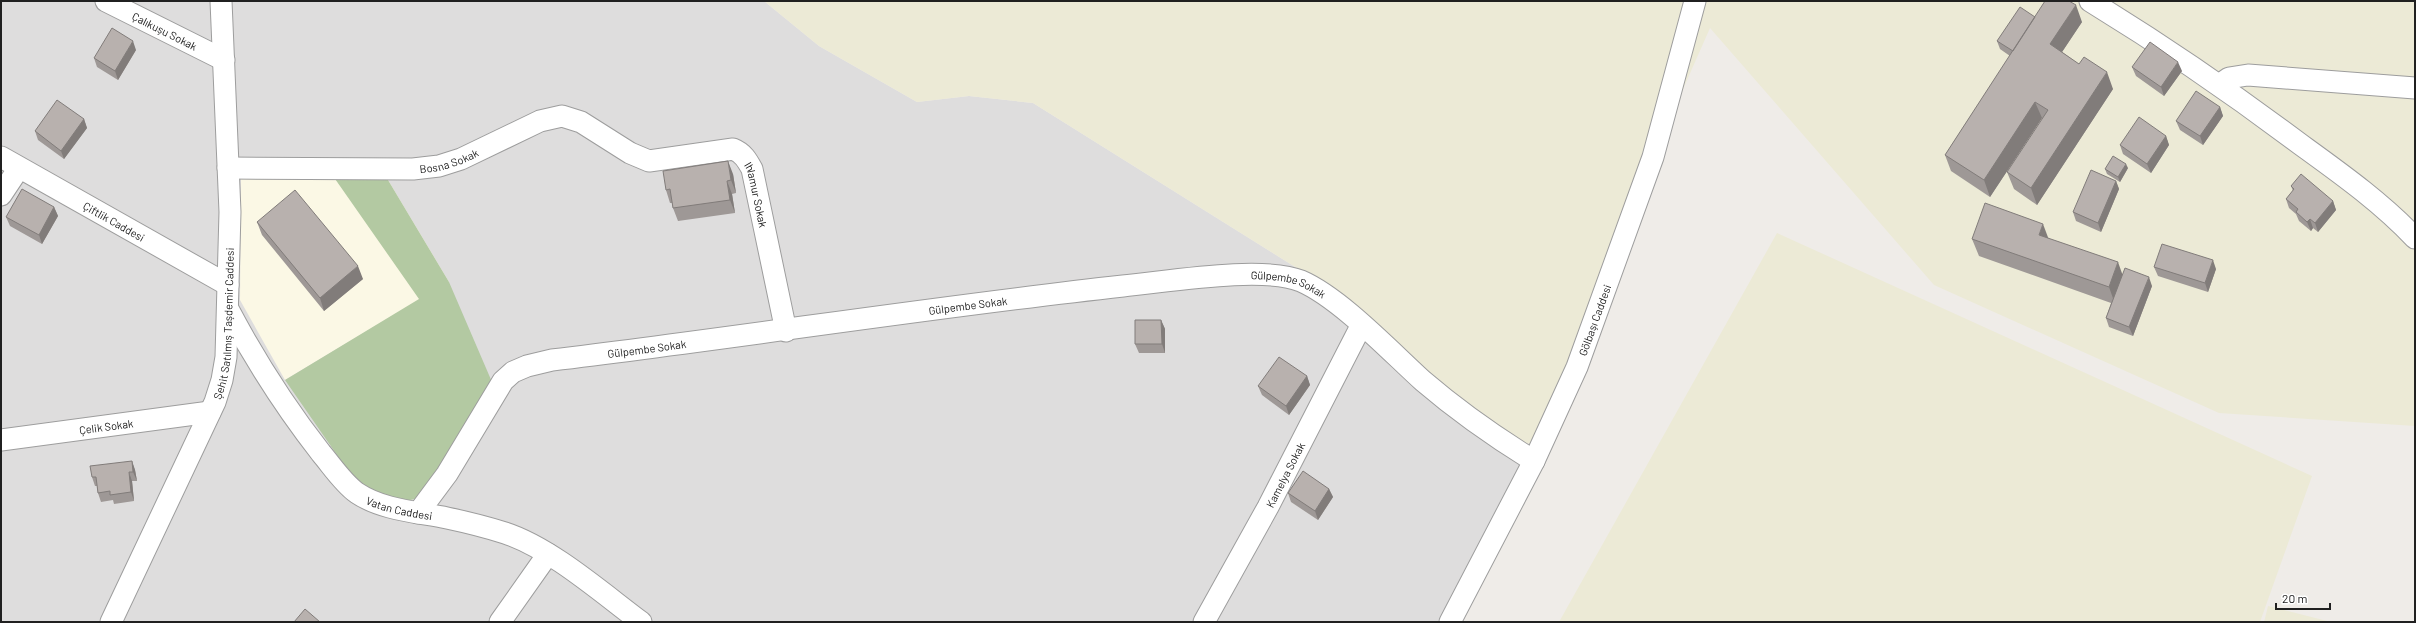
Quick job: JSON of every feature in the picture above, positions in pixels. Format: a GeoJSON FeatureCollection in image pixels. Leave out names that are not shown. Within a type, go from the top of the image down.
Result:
{"type":"FeatureCollection","features":[{"type":"Feature","properties":{"kind":"street","name":"Çalıkuşu Sokak"},"geometry":{"type":"LineString","coordinates":[[106,1],[224,60]]}},
{"type":"Feature","properties":{"kind":"street","name":"Şehit Satılmış Taşdemir Caddesi"},"geometry":{"type":"LineString","coordinates":[[116,621],[210,412],[222,380],[226,357],[230,212],[221,1]]}},
{"type":"Feature","properties":{"kind":"street","name":"Gölbaşı Caddesi"},"geometry":{"type":"LineString","coordinates":[[1450,622],[1534,461],[1577,368],[1648,172],[1695,1]]}},
{"type":"Feature","properties":{"kind":"street"},"geometry":{"type":"LineString","coordinates":[[2090,1],[2219,85],[2345,177],[2378,204],[2415,238]]}},
{"type":"Feature","properties":{"kind":"street"},"geometry":{"type":"LineString","coordinates":[[2219,85],[2229,78],[2248,75],[2415,88]]}},
{"type":"Feature","properties":{"kind":"street","name":"Bosna Sokak"},"geometry":{"type":"LineString","coordinates":[[228,168],[413,169],[439,166],[461,159],[540,121],[562,116],[581,122],[625,150],[649,161]]}},
{"type":"Feature","properties":{"kind":"street","name":"Ihlamur Sokak"},"geometry":{"type":"LineString","coordinates":[[649,161],[724,150],[740,152],[747,159],[752,169],[786,331]]}},
{"type":"Feature","properties":{"kind":"street","name":"Çiftlik Caddesi"},"geometry":{"type":"LineString","coordinates":[[1,157],[228,285]]}},
{"type":"Feature","properties":{"kind":"street"},"geometry":{"type":"LineString","coordinates":[[1,195],[19,168]]}},
{"type":"Feature","properties":{"kind":"street","name":"Gülpembe Sokak"},"geometry":{"type":"LineString","coordinates":[[418,512],[447,474],[496,389],[513,372],[527,366],[552,360],[786,331],[1078,291],[1194,278],[1262,274],[1300,281],[1335,302],[1449,403],[1476,424],[1534,461]]}},
{"type":"Feature","properties":{"kind":"street","name":"Vatan Caddesi"},"geometry":{"type":"LineString","coordinates":[[227,308],[270,383],[340,476],[356,493],[372,502],[507,534],[548,554],[641,622]]}},
{"type":"Feature","properties":{"kind":"street","name":"Kamelya Sokak"},"geometry":{"type":"LineString","coordinates":[[1204,622],[1268,507],[1361,326]]}},
{"type":"Feature","properties":{"kind":"street","name":"Çelik Sokak"},"geometry":{"type":"LineString","coordinates":[[1,440],[210,412]]}},
{"type":"Feature","properties":{"kind":"street"},"geometry":{"type":"LineString","coordinates":[[500,622],[548,554]]}},
{"type":"Feature","properties":{"kind":"shaded area"},"geometry":{"type":"Polygon","coordinates":[[[1,1],[764,1],[819,46],[917,102],[969,96],[1033,103],[1332,290],[1534,444],[1450,622],[1,622],[1,1]]]}},
{"type":"Feature","properties":{"kind":"shaded area"},"geometry":{"type":"Polygon","coordinates":[[[764,1],[2415,1],[2415,426],[2219,413],[1934,285],[1710,28],[1617,239],[1540,433],[1534,444],[1521,443],[1472,411],[1332,290],[1033,103],[969,96],[917,102],[819,46],[764,1]]]}},
{"type":"Feature","properties":{"kind":"shaded area"},"geometry":{"type":"Polygon","coordinates":[[[385,175],[449,282],[285,380],[240,300],[241,178],[385,175]]]}},
{"type":"Feature","properties":{"kind":"shaded area"},"geometry":{"type":"Polygon","coordinates":[[[1777,233],[2312,476],[2260,622],[1559,622],[1777,233]]]}},
{"type":"Feature","properties":{"kind":"shaded area"},"geometry":{"type":"Polygon","coordinates":[[[2268,606],[2331,622],[2264,622],[2268,606]]]}},
{"type":"Feature","properties":{"kind":"green space"},"geometry":{"type":"Polygon","coordinates":[[[385,175],[449,282],[492,382],[443,472],[418,498],[403,502],[375,493],[355,481],[285,380],[419,299],[333,176],[385,175]]]}},
{"type":"Feature","properties":{"kind":"building"},"geometry":{"type":"Polygon","coordinates":[[[2045,1],[2069,1],[2076,5],[2050,44],[2079,64],[2084,57],[2107,72],[2031,188],[2007,172],[2048,110],[2035,102],[1984,180],[1945,155],[2045,1]]]}},
{"type":"Feature","properties":{"kind":"building"},"geometry":{"type":"Polygon","coordinates":[[[2020,7],[2035,17],[2013,51],[1997,41],[2020,7]]]}},
{"type":"Feature","properties":{"kind":"building"},"geometry":{"type":"Polygon","coordinates":[[[112,28],[133,41],[115,71],[94,58],[112,28]]]}},
{"type":"Feature","properties":{"kind":"building"},"geometry":{"type":"Polygon","coordinates":[[[2150,42],[2178,62],[2161,87],[2132,67],[2150,42]]]}},
{"type":"Feature","properties":{"kind":"building"},"geometry":{"type":"Polygon","coordinates":[[[2196,91],[2220,107],[2200,136],[2176,121],[2196,91]]]}},
{"type":"Feature","properties":{"kind":"building"},"geometry":{"type":"Polygon","coordinates":[[[57,100],[84,119],[61,151],[35,131],[57,100]]]}},
{"type":"Feature","properties":{"kind":"building"},"geometry":{"type":"Polygon","coordinates":[[[2139,117],[2166,136],[2147,164],[2120,145],[2139,117]]]}},
{"type":"Feature","properties":{"kind":"building"},"geometry":{"type":"Polygon","coordinates":[[[2113,156],[2126,164],[2118,177],[2105,169],[2113,156]]]}},
{"type":"Feature","properties":{"kind":"building"},"geometry":{"type":"Polygon","coordinates":[[[728,161],[731,180],[727,181],[730,200],[673,208],[670,189],[666,190],[663,171],[728,161]]]}},
{"type":"Feature","properties":{"kind":"building"},"geometry":{"type":"Polygon","coordinates":[[[2091,170],[2116,181],[2098,223],[2073,212],[2091,170]]]}},
{"type":"Feature","properties":{"kind":"building"},"geometry":{"type":"Polygon","coordinates":[[[2301,174],[2333,201],[2315,223],[2310,219],[2307,222],[2296,212],[2298,209],[2286,199],[2294,189],[2291,186],[2301,174]]]}},
{"type":"Feature","properties":{"kind":"building"},"geometry":{"type":"Polygon","coordinates":[[[22,189],[54,207],[39,235],[6,217],[22,189]]]}},
{"type":"Feature","properties":{"kind":"building"},"geometry":{"type":"Polygon","coordinates":[[[295,190],[358,266],[320,298],[257,222],[295,190]]]}},
{"type":"Feature","properties":{"kind":"building"},"geometry":{"type":"Polygon","coordinates":[[[1985,203],[2043,224],[2039,235],[2118,262],[2109,287],[1972,239],[1985,203]]]}},
{"type":"Feature","properties":{"kind":"building"},"geometry":{"type":"Polygon","coordinates":[[[2162,244],[2213,260],[2205,283],[2154,267],[2162,244]]]}},
{"type":"Feature","properties":{"kind":"building"},"geometry":{"type":"Polygon","coordinates":[[[2125,268],[2149,277],[2129,327],[2106,318],[2125,268]]]}},
{"type":"Feature","properties":{"kind":"building"},"geometry":{"type":"Polygon","coordinates":[[[1135,320],[1161,320],[1162,344],[1135,344],[1135,320]]]}},
{"type":"Feature","properties":{"kind":"building"},"geometry":{"type":"Polygon","coordinates":[[[1279,357],[1307,376],[1286,406],[1258,386],[1279,357]]]}},
{"type":"Feature","properties":{"kind":"building"},"geometry":{"type":"Polygon","coordinates":[[[132,461],[133,472],[129,472],[131,492],[110,495],[110,491],[98,493],[96,477],[92,477],[90,466],[132,461]]]}},
{"type":"Feature","properties":{"kind":"building"},"geometry":{"type":"Polygon","coordinates":[[[1303,471],[1329,489],[1315,511],[1288,493],[1303,471]]]}},
{"type":"Feature","properties":{"kind":"building"},"geometry":{"type":"Polygon","coordinates":[[[305,609],[320,622],[294,622],[305,609]]]}}]}
